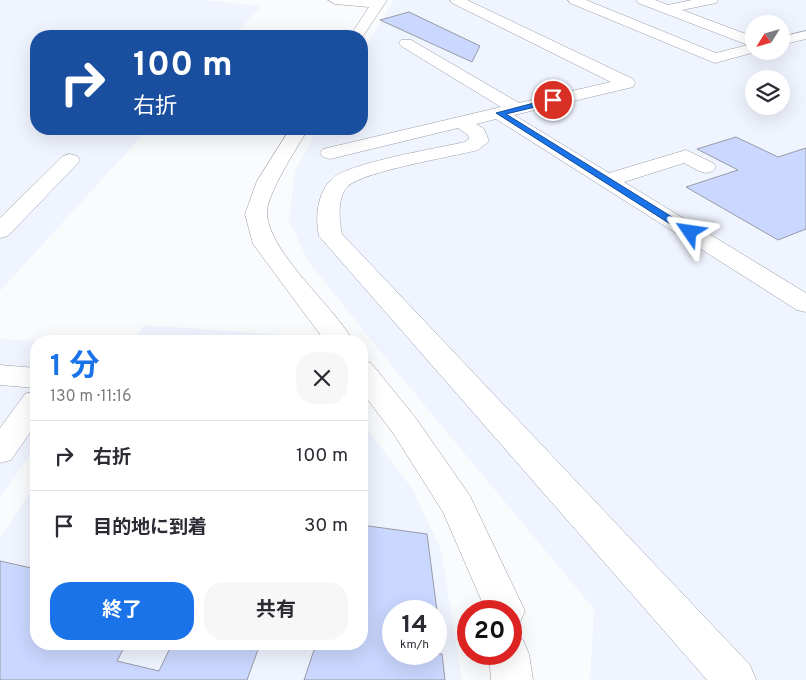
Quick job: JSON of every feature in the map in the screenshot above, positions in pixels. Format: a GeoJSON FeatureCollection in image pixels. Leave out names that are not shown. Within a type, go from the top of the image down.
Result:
{"type":"FeatureCollection","features":[{"type":"Feature","properties":{"kind":"street"},"geometry":{"type":"LineString","coordinates":[[335,0],[379,2]]}},
{"type":"Feature","properties":{"kind":"street"},"geometry":{"type":"LineString","coordinates":[[330,153],[628,83],[457,0]]}},
{"type":"Feature","properties":{"kind":"street"},"geometry":{"type":"LineString","coordinates":[[575,0],[715,58],[745,50]]}},
{"type":"Feature","properties":{"kind":"street"},"geometry":{"type":"LineString","coordinates":[[642,0],[745,39]]}},
{"type":"Feature","properties":{"kind":"street"},"geometry":{"type":"LineString","coordinates":[[667,9],[711,0]]}},
{"type":"Feature","properties":{"kind":"street"},"geometry":{"type":"LineString","coordinates":[[361,30],[379,2]]}},
{"type":"Feature","properties":{"kind":"street"},"geometry":{"type":"LineString","coordinates":[[790,39],[806,36]]}},
{"type":"Feature","properties":{"kind":"street"},"geometry":{"type":"LineString","coordinates":[[406,43],[607,180],[806,304]]}},
{"type":"Feature","properties":{"kind":"street"},"geometry":{"type":"LineString","coordinates":[[462,122],[477,134],[479,140],[470,146],[363,171],[340,182],[331,196],[328,224],[331,236],[735,680]]}},
{"type":"Feature","properties":{"kind":"street"},"geometry":{"type":"LineString","coordinates":[[295,135],[267,181],[256,214],[265,244],[334,335]]}},
{"type":"Feature","properties":{"kind":"street"},"geometry":{"type":"LineString","coordinates":[[607,180],[686,156],[706,167]]}},
{"type":"Feature","properties":{"kind":"street"},"geometry":{"type":"LineString","coordinates":[[0,231],[70,160]]}},
{"type":"Feature","properties":{"kind":"street"},"geometry":{"type":"LineString","coordinates":[[0,375],[30,378]]}},
{"type":"Feature","properties":{"kind":"street"},"geometry":{"type":"LineString","coordinates":[[368,379],[404,425],[458,506],[499,600]]}},
{"type":"Feature","properties":{"kind":"street"},"geometry":{"type":"LineString","coordinates":[[0,451],[30,410]]}},
{"type":"Feature","properties":{"kind":"street"},"geometry":{"type":"LineString","coordinates":[[510,665],[512,680]]}},
{"type":"Feature","properties":{"kind":"shaded area"},"geometry":{"type":"Polygon","coordinates":[[[0,0],[204,0],[261,6],[239,30],[30,30],[30,135],[143,135],[0,291],[0,0]]]}},
{"type":"Feature","properties":{"kind":"shaded area"},"geometry":{"type":"Polygon","coordinates":[[[394,0],[806,0],[806,680],[590,680],[594,609],[396,371],[308,261],[289,220],[295,170],[315,135],[368,135],[368,43],[394,0]]]}},
{"type":"Feature","properties":{"kind":"shaded area"},"geometry":{"type":"Polygon","coordinates":[[[144,325],[284,335],[137,335],[144,325]]]}},
{"type":"Feature","properties":{"kind":"shaded area"},"geometry":{"type":"Polygon","coordinates":[[[0,339],[30,341],[30,455],[0,497],[0,339]]]}},
{"type":"Feature","properties":{"kind":"shaded area"},"geometry":{"type":"Polygon","coordinates":[[[368,429],[413,490],[441,550],[457,649],[457,665],[460,665],[462,680],[0,680],[0,538],[30,493],[30,650],[368,650],[368,429]]]}},
{"type":"Feature","properties":{"kind":"building"},"geometry":{"type":"Polygon","coordinates":[[[409,12],[480,46],[472,62],[380,20],[409,12]]]}},
{"type":"Feature","properties":{"kind":"building"},"geometry":{"type":"Polygon","coordinates":[[[736,137],[778,157],[806,148],[806,229],[778,240],[686,187],[738,170],[697,149],[736,137]]]}},
{"type":"Feature","properties":{"kind":"building"},"geometry":{"type":"Polygon","coordinates":[[[368,526],[427,534],[436,600],[382,600],[382,665],[443,665],[445,680],[304,680],[314,650],[368,650],[368,526]]]}},
{"type":"Feature","properties":{"kind":"building"},"geometry":{"type":"Polygon","coordinates":[[[0,561],[30,568],[30,650],[123,650],[117,661],[159,671],[169,650],[258,650],[247,680],[0,680],[0,561]]]}},
{"type":"Feature","properties":{"kind":"route"},"geometry":{"type":"LineString","coordinates":[[553,100],[499,113],[690,232]]}}]}
